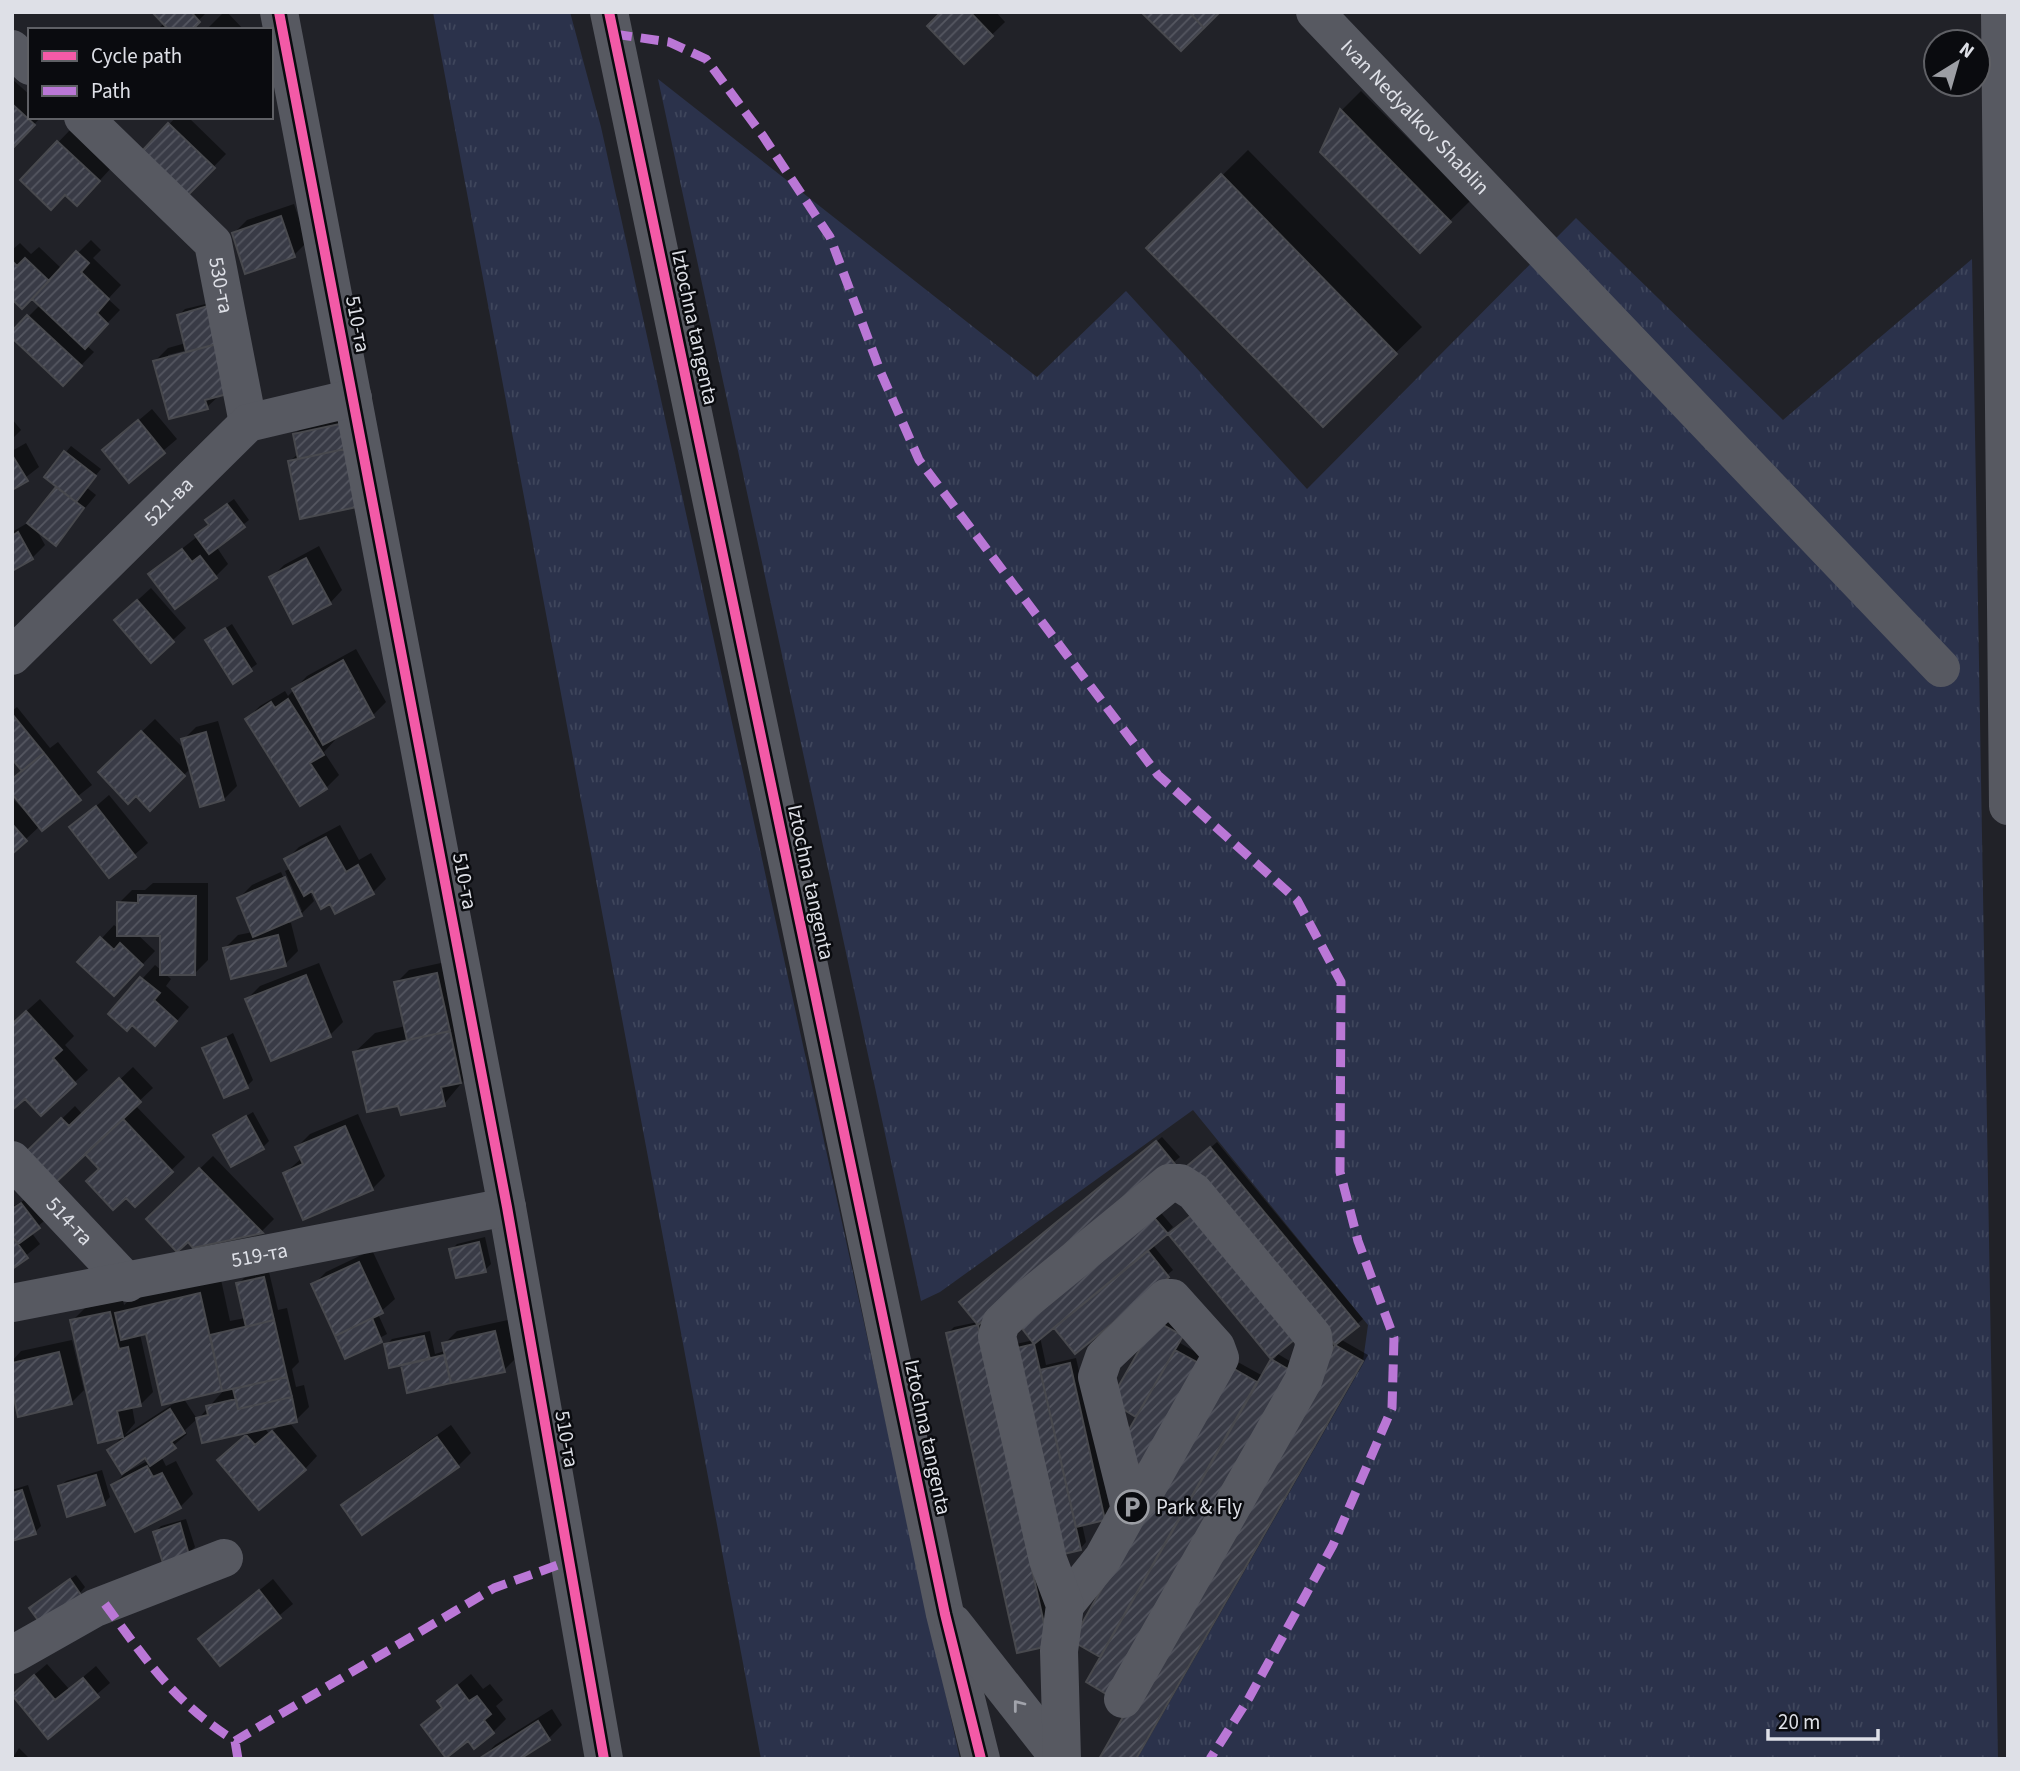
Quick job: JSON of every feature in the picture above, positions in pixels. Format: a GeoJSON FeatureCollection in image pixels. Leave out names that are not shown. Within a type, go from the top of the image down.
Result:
{"type":"FeatureCollection","features":[{"type":"Feature","properties":{"kind":"street","name":"510-та"},"geometry":{"type":"LineString","coordinates":[[279,12],[507,1207],[604,1759]]}},
{"type":"Feature","properties":{"kind":"street","name":"Iztochna tangenta"},"geometry":{"type":"LineString","coordinates":[[609,12],[945,1614],[981,1759]]}},
{"type":"Feature","properties":{"kind":"street","name":"Ivan Nedyalkov Shablin"},"geometry":{"type":"LineString","coordinates":[[1315,12],[1941,668]]}},
{"type":"Feature","properties":{"kind":"street"},"geometry":{"type":"LineString","coordinates":[[2000,12],[2008,806]]}},
{"type":"Feature","properties":{"kind":"street"},"geometry":{"type":"LineString","coordinates":[[12,49],[28,64]]}},
{"type":"Feature","properties":{"kind":"street","name":"530-та"},"geometry":{"type":"LineString","coordinates":[[85,119],[213,243],[248,423]]}},
{"type":"Feature","properties":{"kind":"street"},"geometry":{"type":"LineString","coordinates":[[248,423],[353,398]]}},
{"type":"Feature","properties":{"kind":"street","name":"521-ва"},"geometry":{"type":"LineString","coordinates":[[12,656],[248,423]]}},
{"type":"Feature","properties":{"kind":"street","name":"514-та"},"geometry":{"type":"LineString","coordinates":[[12,1160],[128,1283]]}},
{"type":"Feature","properties":{"kind":"street"},"geometry":{"type":"LineString","coordinates":[[1061,1759],[1063,1703],[1071,1675],[1065,1618],[1048,1560],[998,1336],[1001,1323],[1169,1183],[1180,1183],[1194,1192],[1313,1336],[1314,1347],[1303,1381],[1123,1699]]}},
{"type":"Feature","properties":{"kind":"street","name":"519-та"},"geometry":{"type":"LineString","coordinates":[[12,1303],[128,1283],[507,1207]]}},
{"type":"Feature","properties":{"kind":"street"},"geometry":{"type":"LineString","coordinates":[[1065,1618],[1130,1509],[1142,1497],[1220,1358],[1216,1347],[1172,1298],[1166,1298],[1104,1357],[1098,1367],[1097,1377],[1130,1509]]}},
{"type":"Feature","properties":{"kind":"street"},"geometry":{"type":"LineString","coordinates":[[12,1655],[95,1608],[224,1558]]}},
{"type":"Feature","properties":{"kind":"street"},"geometry":{"type":"LineString","coordinates":[[945,1614],[1061,1759]]}},
{"type":"Feature","properties":{"kind":"green space"},"geometry":{"type":"Polygon","coordinates":[[[433,12],[570,12],[601,127],[960,1759],[761,1759],[433,12]]]}},
{"type":"Feature","properties":{"kind":"green space"},"geometry":{"type":"Polygon","coordinates":[[[658,79],[1037,377],[1126,291],[1307,489],[1576,218],[1783,420],[1972,259],[1998,1759],[1136,1759],[1363,1361],[1368,1325],[1193,1110],[940,1292],[921,1301],[658,79]]]}},
{"type":"Feature","properties":{"kind":"building"},"geometry":{"type":"Polygon","coordinates":[[[152,12],[191,12],[200,22],[194,28],[167,28],[152,12]]]}},
{"type":"Feature","properties":{"kind":"building"},"geometry":{"type":"Polygon","coordinates":[[[941,12],[970,12],[993,36],[964,64],[927,26],[941,12]]]}},
{"type":"Feature","properties":{"kind":"building"},"geometry":{"type":"Polygon","coordinates":[[[1189,12],[1204,28],[1181,51],[1142,13],[1189,12]]]}},
{"type":"Feature","properties":{"kind":"building"},"geometry":{"type":"Polygon","coordinates":[[[1189,12],[1220,12],[1204,28],[1189,12]]]}},
{"type":"Feature","properties":{"kind":"building"},"geometry":{"type":"Polygon","coordinates":[[[12,104],[35,125],[12,149],[12,104]]]}},
{"type":"Feature","properties":{"kind":"building"},"geometry":{"type":"Polygon","coordinates":[[[1340,109],[1451,222],[1420,253],[1320,152],[1340,109]]]}},
{"type":"Feature","properties":{"kind":"building"},"geometry":{"type":"Polygon","coordinates":[[[168,123],[215,168],[188,195],[142,151],[168,123]]]}},
{"type":"Feature","properties":{"kind":"building"},"geometry":{"type":"Polygon","coordinates":[[[57,141],[100,181],[77,206],[65,195],[51,210],[20,180],[57,141]]]}},
{"type":"Feature","properties":{"kind":"building"},"geometry":{"type":"Polygon","coordinates":[[[1221,174],[1397,354],[1323,427],[1146,248],[1221,174]]]}},
{"type":"Feature","properties":{"kind":"building"},"geometry":{"type":"Polygon","coordinates":[[[281,216],[295,257],[245,274],[232,233],[281,216]]]}},
{"type":"Feature","properties":{"kind":"building"},"geometry":{"type":"Polygon","coordinates":[[[76,251],[89,263],[81,272],[109,299],[97,313],[108,324],[85,349],[32,299],[76,251]]]}},
{"type":"Feature","properties":{"kind":"building"},"geometry":{"type":"Polygon","coordinates":[[[25,258],[49,281],[22,309],[12,299],[12,261],[17,266],[25,258]]]}},
{"type":"Feature","properties":{"kind":"building"},"geometry":{"type":"Polygon","coordinates":[[[208,306],[217,344],[186,352],[177,315],[208,306]]]}},
{"type":"Feature","properties":{"kind":"building"},"geometry":{"type":"Polygon","coordinates":[[[27,315],[82,366],[63,386],[12,338],[12,331],[27,315]]]}},
{"type":"Feature","properties":{"kind":"building"},"geometry":{"type":"Polygon","coordinates":[[[217,344],[231,393],[205,400],[208,409],[169,419],[153,361],[217,344]]]}},
{"type":"Feature","properties":{"kind":"building"},"geometry":{"type":"Polygon","coordinates":[[[138,420],[165,453],[129,483],[102,450],[138,420]]]}},
{"type":"Feature","properties":{"kind":"building"},"geometry":{"type":"Polygon","coordinates":[[[340,424],[345,449],[298,459],[293,434],[340,424]]]}},
{"type":"Feature","properties":{"kind":"building"},"geometry":{"type":"Polygon","coordinates":[[[345,449],[357,507],[300,519],[288,461],[345,449]]]}},
{"type":"Feature","properties":{"kind":"building"},"geometry":{"type":"Polygon","coordinates":[[[64,451],[96,476],[76,502],[44,477],[64,451]]]}},
{"type":"Feature","properties":{"kind":"building"},"geometry":{"type":"Polygon","coordinates":[[[12,455],[28,481],[12,490],[12,455]]]}},
{"type":"Feature","properties":{"kind":"building"},"geometry":{"type":"Polygon","coordinates":[[[56,487],[84,508],[56,546],[27,523],[56,487]]]}},
{"type":"Feature","properties":{"kind":"building"},"geometry":{"type":"Polygon","coordinates":[[[227,504],[245,527],[209,554],[195,535],[209,525],[205,520],[227,504]]]}},
{"type":"Feature","properties":{"kind":"building"},"geometry":{"type":"Polygon","coordinates":[[[18,532],[33,559],[12,571],[12,536],[18,532]]]}},
{"type":"Feature","properties":{"kind":"building"},"geometry":{"type":"Polygon","coordinates":[[[182,549],[192,562],[200,556],[217,578],[175,609],[148,574],[182,549]]]}},
{"type":"Feature","properties":{"kind":"building"},"geometry":{"type":"Polygon","coordinates":[[[306,558],[331,604],[293,624],[269,577],[306,558]]]}},
{"type":"Feature","properties":{"kind":"building"},"geometry":{"type":"Polygon","coordinates":[[[137,600],[174,642],[151,663],[114,620],[137,600]]]}},
{"type":"Feature","properties":{"kind":"building"},"geometry":{"type":"Polygon","coordinates":[[[225,628],[252,671],[233,684],[205,640],[225,628]]]}},
{"type":"Feature","properties":{"kind":"building"},"geometry":{"type":"Polygon","coordinates":[[[343,660],[374,717],[323,745],[292,689],[343,660]]]}},
{"type":"Feature","properties":{"kind":"building"},"geometry":{"type":"Polygon","coordinates":[[[288,699],[324,755],[310,763],[327,789],[300,806],[245,719],[271,702],[275,708],[288,699]]]}},
{"type":"Feature","properties":{"kind":"building"},"geometry":{"type":"Polygon","coordinates":[[[12,714],[44,753],[22,771],[12,759],[12,714]]]}},
{"type":"Feature","properties":{"kind":"building"},"geometry":{"type":"Polygon","coordinates":[[[141,731],[185,776],[150,811],[136,796],[128,804],[98,772],[141,731]]]}},
{"type":"Feature","properties":{"kind":"building"},"geometry":{"type":"Polygon","coordinates":[[[206,732],[224,800],[200,807],[181,739],[206,732]]]}},
{"type":"Feature","properties":{"kind":"building"},"geometry":{"type":"Polygon","coordinates":[[[44,753],[81,800],[42,831],[12,794],[12,779],[44,753]]]}},
{"type":"Feature","properties":{"kind":"building"},"geometry":{"type":"Polygon","coordinates":[[[96,806],[136,857],[109,878],[69,827],[96,806]]]}},
{"type":"Feature","properties":{"kind":"building"},"geometry":{"type":"Polygon","coordinates":[[[12,824],[27,841],[12,854],[12,824]]]}},
{"type":"Feature","properties":{"kind":"building"},"geometry":{"type":"Polygon","coordinates":[[[326,837],[346,872],[358,865],[374,894],[335,914],[330,904],[321,909],[312,891],[304,896],[284,859],[326,837]]]}},
{"type":"Feature","properties":{"kind":"building"},"geometry":{"type":"Polygon","coordinates":[[[285,877],[302,916],[253,937],[237,898],[285,877]]]}},
{"type":"Feature","properties":{"kind":"building"},"geometry":{"type":"Polygon","coordinates":[[[138,895],[196,896],[195,975],[160,975],[160,936],[117,936],[117,902],[138,903],[138,895]]]}},
{"type":"Feature","properties":{"kind":"building"},"geometry":{"type":"Polygon","coordinates":[[[278,935],[286,966],[231,979],[223,948],[278,935]]]}},
{"type":"Feature","properties":{"kind":"building"},"geometry":{"type":"Polygon","coordinates":[[[100,937],[114,950],[120,943],[143,965],[114,996],[77,962],[100,937]]]}},
{"type":"Feature","properties":{"kind":"building"},"geometry":{"type":"Polygon","coordinates":[[[437,973],[450,1031],[407,1040],[394,982],[437,973]]]}},
{"type":"Feature","properties":{"kind":"building"},"geometry":{"type":"Polygon","coordinates":[[[306,975],[331,1037],[271,1061],[245,999],[306,975]]]}},
{"type":"Feature","properties":{"kind":"building"},"geometry":{"type":"Polygon","coordinates":[[[140,977],[160,993],[154,1000],[177,1021],[155,1046],[132,1025],[127,1031],[108,1014],[140,977]]]}},
{"type":"Feature","properties":{"kind":"building"},"geometry":{"type":"Polygon","coordinates":[[[26,1011],[62,1050],[53,1058],[76,1084],[41,1116],[25,1099],[12,1110],[12,1024],[26,1011]]]}},
{"type":"Feature","properties":{"kind":"building"},"geometry":{"type":"Polygon","coordinates":[[[450,1031],[461,1083],[441,1087],[445,1106],[401,1115],[398,1106],[367,1112],[353,1052],[450,1031]]]}},
{"type":"Feature","properties":{"kind":"building"},"geometry":{"type":"Polygon","coordinates":[[[226,1038],[248,1088],[224,1098],[202,1048],[226,1038]]]}},
{"type":"Feature","properties":{"kind":"building"},"geometry":{"type":"Polygon","coordinates":[[[119,1078],[141,1102],[54,1184],[25,1153],[61,1118],[69,1126],[119,1078]]]}},
{"type":"Feature","properties":{"kind":"building"},"geometry":{"type":"Polygon","coordinates":[[[246,1116],[264,1149],[231,1167],[213,1135],[246,1116]]]}},
{"type":"Feature","properties":{"kind":"building"},"geometry":{"type":"Polygon","coordinates":[[[123,1119],[173,1172],[135,1207],[126,1198],[113,1210],[86,1181],[99,1169],[85,1154],[123,1119]]]}},
{"type":"Feature","properties":{"kind":"building"},"geometry":{"type":"Polygon","coordinates":[[[345,1126],[373,1190],[303,1220],[283,1173],[303,1164],[295,1147],[345,1126]]]}},
{"type":"Feature","properties":{"kind":"building"},"geometry":{"type":"Polygon","coordinates":[[[1156,1141],[1175,1164],[978,1325],[959,1302],[1156,1141]]]}},
{"type":"Feature","properties":{"kind":"building"},"geometry":{"type":"Polygon","coordinates":[[[1210,1147],[1359,1326],[1335,1345],[1186,1167],[1210,1147]]]}},
{"type":"Feature","properties":{"kind":"building"},"geometry":{"type":"Polygon","coordinates":[[[199,1168],[263,1233],[193,1248],[188,1242],[177,1252],[146,1219],[199,1168]]]}},
{"type":"Feature","properties":{"kind":"building"},"geometry":{"type":"Polygon","coordinates":[[[21,1203],[40,1228],[18,1244],[12,1236],[12,1209],[21,1203]]]}},
{"type":"Feature","properties":{"kind":"building"},"geometry":{"type":"Polygon","coordinates":[[[1150,1213],[1168,1234],[1034,1344],[1017,1322],[1150,1213]]]}},
{"type":"Feature","properties":{"kind":"building"},"geometry":{"type":"Polygon","coordinates":[[[1193,1214],[1295,1339],[1271,1359],[1168,1234],[1193,1214]]]}},
{"type":"Feature","properties":{"kind":"building"},"geometry":{"type":"Polygon","coordinates":[[[12,1236],[28,1258],[12,1269],[12,1236]]]}},
{"type":"Feature","properties":{"kind":"building"},"geometry":{"type":"Polygon","coordinates":[[[479,1242],[486,1272],[456,1278],[449,1249],[479,1242]]]}},
{"type":"Feature","properties":{"kind":"building"},"geometry":{"type":"Polygon","coordinates":[[[1148,1251],[1169,1277],[1075,1354],[1054,1328],[1148,1251]]]}},
{"type":"Feature","properties":{"kind":"building"},"geometry":{"type":"Polygon","coordinates":[[[359,1262],[383,1313],[335,1336],[311,1284],[359,1262]]]}},
{"type":"Feature","properties":{"kind":"building"},"geometry":{"type":"Polygon","coordinates":[[[264,1277],[274,1320],[246,1327],[236,1283],[264,1277]]]}},
{"type":"Feature","properties":{"kind":"building"},"geometry":{"type":"Polygon","coordinates":[[[200,1293],[222,1391],[162,1405],[146,1334],[121,1340],[115,1313],[200,1293]]]}},
{"type":"Feature","properties":{"kind":"building"},"geometry":{"type":"Polygon","coordinates":[[[110,1312],[119,1349],[128,1347],[141,1406],[117,1411],[123,1437],[98,1443],[70,1320],[110,1312]]]}},
{"type":"Feature","properties":{"kind":"building"},"geometry":{"type":"Polygon","coordinates":[[[372,1318],[382,1342],[345,1359],[335,1336],[372,1318]]]}},
{"type":"Feature","properties":{"kind":"building"},"geometry":{"type":"Polygon","coordinates":[[[274,1320],[287,1377],[222,1391],[210,1335],[274,1320]]]}},
{"type":"Feature","properties":{"kind":"building"},"geometry":{"type":"Polygon","coordinates":[[[1156,1321],[1183,1336],[1136,1417],[1110,1401],[1156,1321]]]}},
{"type":"Feature","properties":{"kind":"building"},"geometry":{"type":"Polygon","coordinates":[[[978,1325],[1049,1646],[1017,1653],[946,1333],[978,1325]]]}},
{"type":"Feature","properties":{"kind":"building"},"geometry":{"type":"Polygon","coordinates":[[[495,1331],[505,1372],[451,1383],[442,1343],[495,1331]]]}},
{"type":"Feature","properties":{"kind":"building"},"geometry":{"type":"Polygon","coordinates":[[[424,1336],[430,1359],[389,1368],[384,1344],[424,1336]]]}},
{"type":"Feature","properties":{"kind":"building"},"geometry":{"type":"Polygon","coordinates":[[[1034,1344],[1081,1550],[1055,1556],[1008,1350],[1034,1344]]]}},
{"type":"Feature","properties":{"kind":"building"},"geometry":{"type":"Polygon","coordinates":[[[1335,1345],[1363,1361],[1136,1759],[1099,1759],[1335,1345]]]}},
{"type":"Feature","properties":{"kind":"building"},"geometry":{"type":"Polygon","coordinates":[[[1175,1350],[1202,1365],[1144,1467],[1116,1452],[1175,1350]]]}},
{"type":"Feature","properties":{"kind":"building"},"geometry":{"type":"Polygon","coordinates":[[[59,1352],[72,1404],[18,1417],[12,1389],[12,1363],[59,1352]]]}},
{"type":"Feature","properties":{"kind":"building"},"geometry":{"type":"Polygon","coordinates":[[[444,1355],[451,1383],[407,1393],[401,1365],[444,1355]]]}},
{"type":"Feature","properties":{"kind":"building"},"geometry":{"type":"Polygon","coordinates":[[[1271,1359],[1293,1372],[1108,1695],[1086,1682],[1271,1359]]]}},
{"type":"Feature","properties":{"kind":"building"},"geometry":{"type":"Polygon","coordinates":[[[1070,1363],[1105,1520],[1076,1527],[1040,1370],[1070,1363]]]}},
{"type":"Feature","properties":{"kind":"building"},"geometry":{"type":"Polygon","coordinates":[[[1229,1366],[1257,1382],[1100,1657],[1072,1641],[1229,1366]]]}},
{"type":"Feature","properties":{"kind":"building"},"geometry":{"type":"Polygon","coordinates":[[[287,1377],[292,1397],[238,1409],[233,1389],[287,1377]]]}},
{"type":"Feature","properties":{"kind":"building"},"geometry":{"type":"Polygon","coordinates":[[[292,1397],[297,1422],[202,1443],[196,1418],[208,1415],[206,1406],[236,1399],[238,1409],[292,1397]]]}},
{"type":"Feature","properties":{"kind":"building"},"geometry":{"type":"Polygon","coordinates":[[[170,1409],[185,1433],[171,1442],[176,1448],[150,1466],[145,1458],[122,1474],[107,1450],[170,1409]]]}},
{"type":"Feature","properties":{"kind":"building"},"geometry":{"type":"Polygon","coordinates":[[[272,1431],[306,1470],[259,1510],[217,1460],[246,1435],[255,1445],[272,1431]]]}},
{"type":"Feature","properties":{"kind":"building"},"geometry":{"type":"Polygon","coordinates":[[[437,1437],[459,1467],[362,1535],[341,1505],[437,1437]]]}},
{"type":"Feature","properties":{"kind":"building"},"geometry":{"type":"Polygon","coordinates":[[[147,1466],[153,1477],[162,1473],[181,1508],[135,1532],[111,1485],[147,1466]]]}},
{"type":"Feature","properties":{"kind":"building"},"geometry":{"type":"Polygon","coordinates":[[[96,1475],[105,1505],[67,1517],[58,1486],[96,1475]]]}},
{"type":"Feature","properties":{"kind":"building"},"geometry":{"type":"Polygon","coordinates":[[[22,1490],[36,1534],[12,1541],[12,1493],[22,1490]]]}},
{"type":"Feature","properties":{"kind":"building"},"geometry":{"type":"Polygon","coordinates":[[[180,1523],[189,1555],[163,1563],[153,1532],[180,1523]]]}},
{"type":"Feature","properties":{"kind":"building"},"geometry":{"type":"Polygon","coordinates":[[[70,1579],[81,1595],[40,1623],[29,1608],[70,1579]]]}},
{"type":"Feature","properties":{"kind":"building"},"geometry":{"type":"Polygon","coordinates":[[[259,1590],[281,1618],[220,1666],[198,1639],[259,1590]]]}},
{"type":"Feature","properties":{"kind":"building"},"geometry":{"type":"Polygon","coordinates":[[[34,1675],[55,1700],[83,1678],[99,1697],[48,1739],[12,1695],[34,1675]]]}},
{"type":"Feature","properties":{"kind":"building"},"geometry":{"type":"Polygon","coordinates":[[[457,1685],[469,1701],[477,1696],[491,1714],[484,1720],[494,1733],[474,1749],[468,1741],[446,1758],[421,1725],[442,1708],[437,1701],[457,1685]]]}},
{"type":"Feature","properties":{"kind":"building"},"geometry":{"type":"Polygon","coordinates":[[[538,1721],[550,1740],[520,1759],[480,1758],[538,1721]]]}},
{"type":"Feature","properties":{"kind":"marked path"},"geometry":{"type":"LineString","coordinates":[[614,34],[669,42],[706,59],[763,136],[830,237],[881,373],[919,460],[1158,775],[1297,900],[1341,982],[1340,1172],[1358,1241],[1394,1338],[1392,1408],[1333,1545],[1249,1698],[1210,1759]]}},
{"type":"Feature","properties":{"kind":"marked path"},"geometry":{"type":"LineString","coordinates":[[105,1604],[162,1679],[195,1711],[235,1741],[494,1588],[569,1561]]}},
{"type":"Feature","properties":{"kind":"marked path"},"geometry":{"type":"LineString","coordinates":[[235,1741],[238,1759]]}},
{"type":"Feature","properties":{"kind":"cycle path"},"geometry":{"type":"LineString","coordinates":[[279,12],[507,1207],[604,1759]]}},
{"type":"Feature","properties":{"kind":"cycle path"},"geometry":{"type":"LineString","coordinates":[[609,12],[945,1614],[981,1759]]}},
{"type":"Feature","properties":{"kind":"place","name":"Park & Fly"},"geometry":{"type":"Point","coordinates":[1132,1507]}}]}
